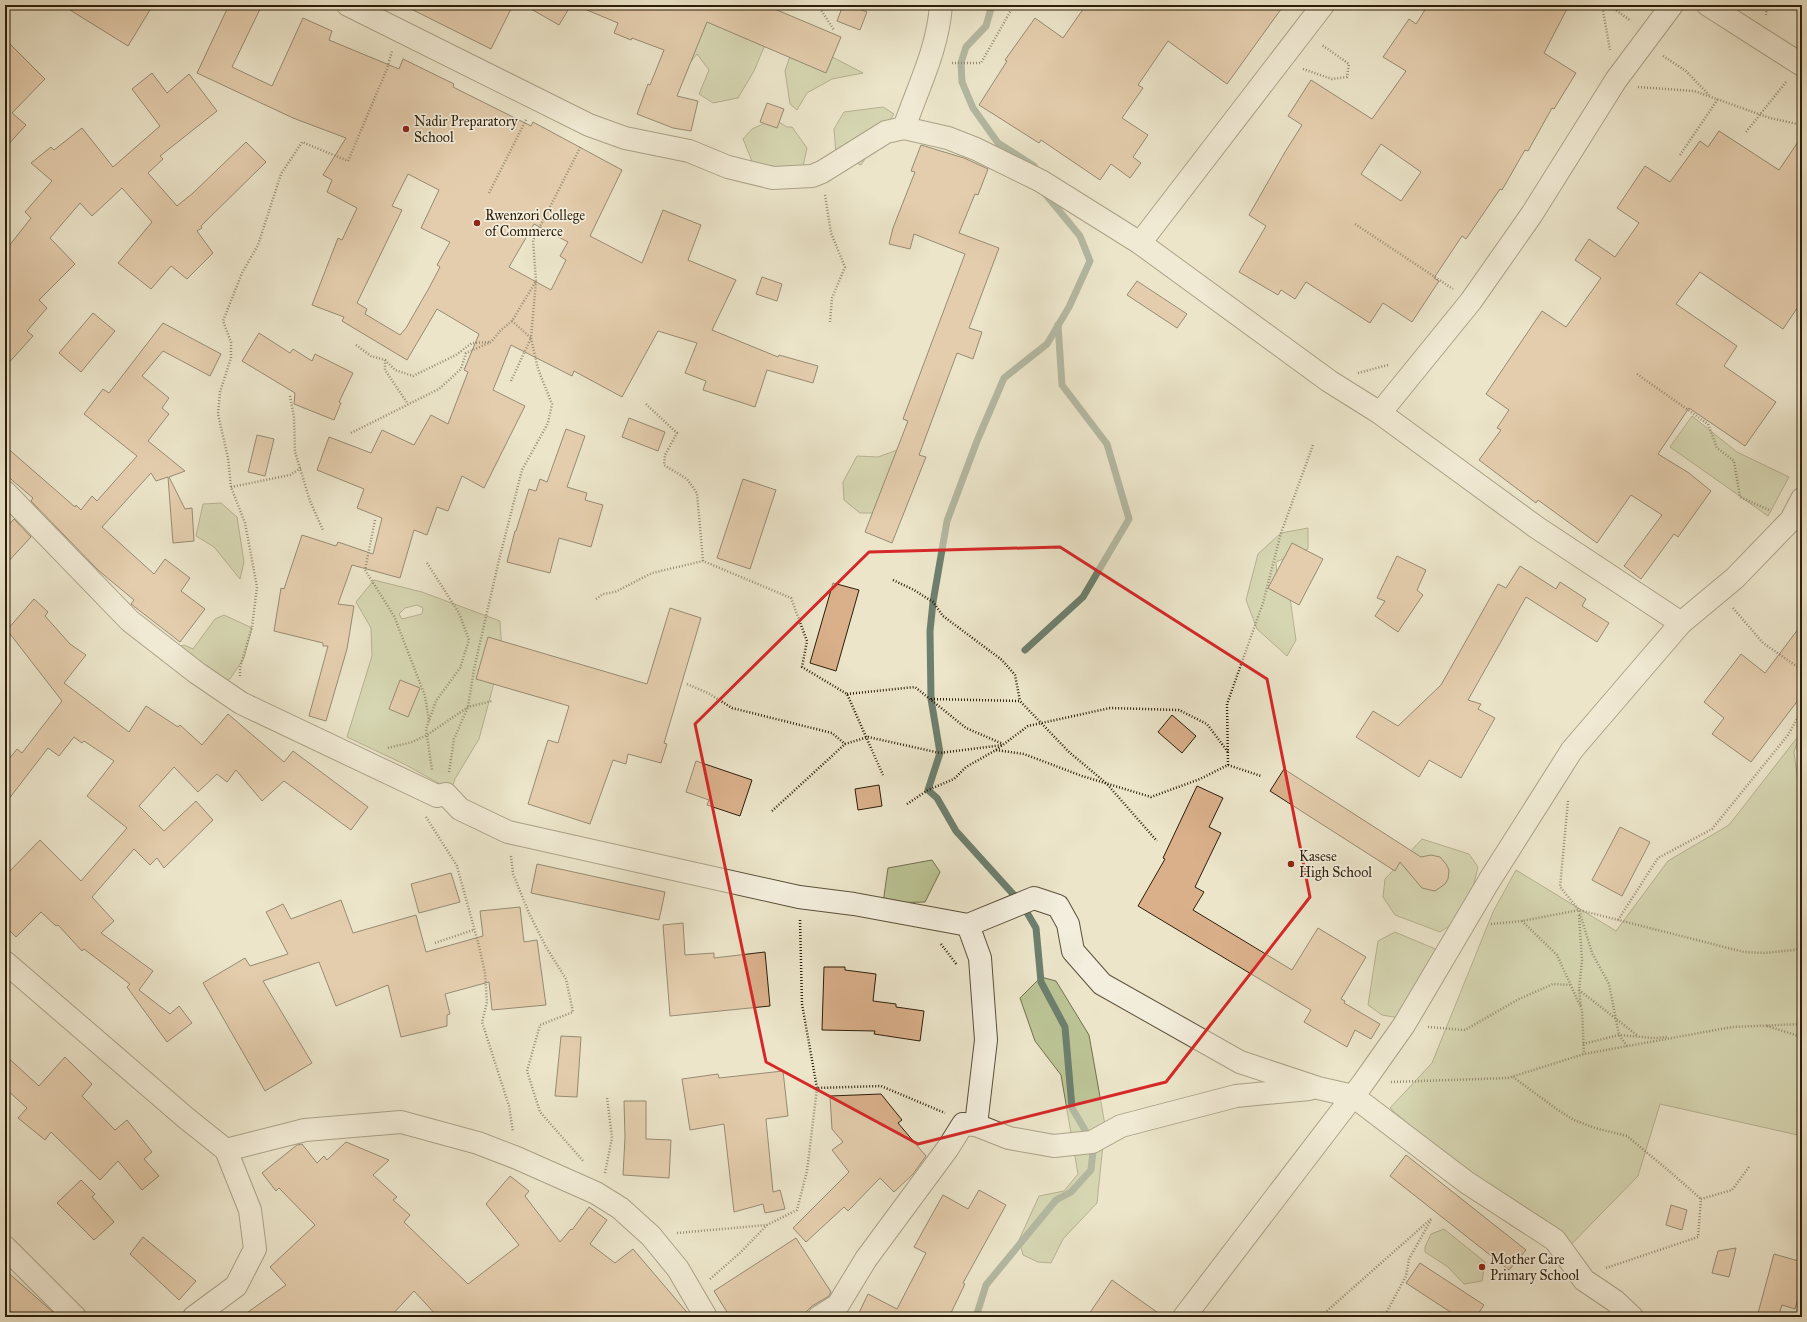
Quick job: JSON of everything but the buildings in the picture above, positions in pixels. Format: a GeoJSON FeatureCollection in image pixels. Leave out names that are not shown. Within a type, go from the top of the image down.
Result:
{"type":"FeatureCollection","features":[{"type":"Feature","properties":{"kind":"street"},"geometry":{"type":"LineString","coordinates":[[904,128],[916,92],[929,64],[940,19],[941,5]]}},
{"type":"Feature","properties":{"kind":"street"},"geometry":{"type":"LineString","coordinates":[[1140,243],[1282,61],[1323,5]]}},
{"type":"Feature","properties":{"kind":"street"},"geometry":{"type":"LineString","coordinates":[[1380,413],[1471,301],[1532,214],[1616,80],[1672,5]]}},
{"type":"Feature","properties":{"kind":"street"},"geometry":{"type":"LineString","coordinates":[[1708,5],[1796,72]]}},
{"type":"Feature","properties":{"kind":"street"},"geometry":{"type":"LineString","coordinates":[[358,7],[462,63],[589,125],[625,138],[688,151],[728,167],[773,178],[812,176],[822,172],[886,132],[904,128],[948,138],[976,149],[1041,181],[1140,243],[1329,381],[1380,413],[1536,527],[1680,623]]}},
{"type":"Feature","properties":{"kind":"street"},"geometry":{"type":"LineString","coordinates":[[5,492],[130,621],[196,672],[241,703],[353,756],[442,795],[460,809],[508,832],[799,897],[854,904],[968,925],[1034,898],[1058,906],[1068,924],[1073,951],[1102,984],[1240,1062],[1318,1088]]}},
{"type":"Feature","properties":{"kind":"street"},"geometry":{"type":"LineString","coordinates":[[1184,1317],[1358,1089],[1404,1025],[1489,881],[1572,750],[1680,623],[1719,592],[1797,521],[1802,499]]}},
{"type":"Feature","properties":{"kind":"street"},"geometry":{"type":"LineString","coordinates":[[819,1317],[838,1305],[866,1259],[948,1148],[969,1124],[986,1040],[980,958],[968,925]]}},
{"type":"Feature","properties":{"kind":"street"},"geometry":{"type":"LineString","coordinates":[[5,962],[186,1118],[226,1150],[250,1210],[255,1249],[236,1286],[194,1317]]}},
{"type":"Feature","properties":{"kind":"street"},"geometry":{"type":"LineString","coordinates":[[969,1124],[1009,1138],[1048,1145],[1062,1145],[1092,1142],[1121,1126],[1236,1096],[1318,1088],[1358,1089],[1466,1182],[1555,1240],[1584,1280],[1615,1301],[1632,1317]]}},
{"type":"Feature","properties":{"kind":"street"},"geometry":{"type":"LineString","coordinates":[[226,1150],[305,1130],[400,1122],[478,1143],[517,1158],[596,1194],[620,1208],[651,1236],[678,1269],[706,1317]]}},
{"type":"Feature","properties":{"kind":"street"},"geometry":{"type":"LineString","coordinates":[[5,1247],[75,1317]]}},
{"type":"Feature","properties":{"kind":"path"},"geometry":{"type":"LineString","coordinates":[[822,5],[821,10],[834,30]]}},
{"type":"Feature","properties":{"kind":"path"},"geometry":{"type":"LineString","coordinates":[[929,64],[981,64],[1014,5]]}},
{"type":"Feature","properties":{"kind":"path"},"geometry":{"type":"LineString","coordinates":[[1602,5],[1616,80],[1621,86],[1694,91],[1761,115],[1802,125]]}},
{"type":"Feature","properties":{"kind":"path"},"geometry":{"type":"LineString","coordinates":[[241,703],[240,668],[252,627],[257,587],[245,523],[231,487],[228,458],[218,414],[220,392],[231,358],[231,342],[223,321],[242,273],[258,245],[281,174],[302,142],[348,161],[387,69],[398,29]]}},
{"type":"Feature","properties":{"kind":"path"},"geometry":{"type":"LineString","coordinates":[[1282,61],[1332,80],[1347,77],[1349,64],[1304,31]]}},
{"type":"Feature","properties":{"kind":"path"},"geometry":{"type":"LineString","coordinates":[[1746,132],[1761,115],[1784,83],[1796,72]]}},
{"type":"Feature","properties":{"kind":"path"},"geometry":{"type":"LineString","coordinates":[[1680,155],[1718,100]]}},
{"type":"Feature","properties":{"kind":"path"},"geometry":{"type":"LineString","coordinates":[[489,193],[530,111]]}},
{"type":"Feature","properties":{"kind":"path"},"geometry":{"type":"LineString","coordinates":[[511,381],[530,338],[536,281],[533,240],[576,158],[589,125]]}},
{"type":"Feature","properties":{"kind":"path"},"geometry":{"type":"LineString","coordinates":[[822,172],[831,233],[845,266],[832,298],[830,322]]}},
{"type":"Feature","properties":{"kind":"path"},"geometry":{"type":"LineString","coordinates":[[1355,224],[1471,301]]}},
{"type":"Feature","properties":{"kind":"path"},"geometry":{"type":"LineString","coordinates":[[351,433],[439,389],[461,369],[466,353],[491,342],[501,330],[512,321],[536,281]]}},
{"type":"Feature","properties":{"kind":"path"},"geometry":{"type":"LineString","coordinates":[[442,795],[454,739],[468,707],[474,669],[497,567],[522,470],[548,423],[552,404],[538,370],[530,338],[512,321]]}},
{"type":"Feature","properties":{"kind":"path"},"geometry":{"type":"LineString","coordinates":[[356,345],[371,356],[385,360],[395,370],[413,376],[456,355],[472,343],[491,342]]}},
{"type":"Feature","properties":{"kind":"path"},"geometry":{"type":"LineString","coordinates":[[385,360],[385,370],[408,404]]}},
{"type":"Feature","properties":{"kind":"path"},"geometry":{"type":"LineString","coordinates":[[1329,381],[1393,364]]}},
{"type":"Feature","properties":{"kind":"path"},"geometry":{"type":"LineString","coordinates":[[1637,374],[1708,424],[1717,448],[1734,461],[1740,498],[1797,521]]}},
{"type":"Feature","properties":{"kind":"path"},"geometry":{"type":"LineString","coordinates":[[290,396],[294,417],[296,452],[310,501],[323,530]]}},
{"type":"Feature","properties":{"kind":"path"},"geometry":{"type":"LineString","coordinates":[[646,404],[677,433],[665,455],[664,465],[687,478],[697,493],[703,561]]}},
{"type":"Feature","properties":{"kind":"path"},"geometry":{"type":"LineString","coordinates":[[1228,765],[1227,704],[1263,603],[1281,533],[1313,445]]}},
{"type":"Feature","properties":{"kind":"path"},"geometry":{"type":"LineString","coordinates":[[231,487],[290,475],[301,468]]}},
{"type":"Feature","properties":{"kind":"path"},"geometry":{"type":"LineString","coordinates":[[375,520],[365,570],[394,616],[417,679],[425,696],[429,721]]}},
{"type":"Feature","properties":{"kind":"path"},"geometry":{"type":"LineString","coordinates":[[596,599],[603,594],[615,592],[652,573],[703,561],[792,598],[807,641],[802,667],[847,694],[868,738],[883,775]]}},
{"type":"Feature","properties":{"kind":"path"},"geometry":{"type":"LineString","coordinates":[[427,563],[459,613],[469,640],[460,668],[436,701],[426,729],[442,795]]}},
{"type":"Feature","properties":{"kind":"path"},"geometry":{"type":"LineString","coordinates":[[893,580],[914,590],[933,602],[943,616],[1002,660],[1015,675],[1020,701],[1069,752],[1106,783],[1157,841]]}},
{"type":"Feature","properties":{"kind":"path"},"geometry":{"type":"LineString","coordinates":[[1719,592],[1763,643],[1802,670]]}},
{"type":"Feature","properties":{"kind":"path"},"geometry":{"type":"LineString","coordinates":[[687,684],[708,693],[732,708],[832,733],[845,744]]}},
{"type":"Feature","properties":{"kind":"path"},"geometry":{"type":"LineString","coordinates":[[847,694],[915,687],[966,728],[1004,745]]}},
{"type":"Feature","properties":{"kind":"path"},"geometry":{"type":"LineString","coordinates":[[931,699],[1020,701]]}},
{"type":"Feature","properties":{"kind":"path"},"geometry":{"type":"LineString","coordinates":[[353,756],[412,742],[427,735],[468,707],[492,701]]}},
{"type":"Feature","properties":{"kind":"path"},"geometry":{"type":"LineString","coordinates":[[906,804],[928,790],[954,779],[966,767],[1004,745],[1028,726],[1110,708],[1179,710],[1207,724],[1228,752]]}},
{"type":"Feature","properties":{"kind":"path"},"geometry":{"type":"LineString","coordinates":[[1618,920],[1658,858],[1712,829],[1788,735],[1802,710]]}},
{"type":"Feature","properties":{"kind":"path"},"geometry":{"type":"LineString","coordinates":[[772,811],[845,744],[868,738],[940,753],[1004,745]]}},
{"type":"Feature","properties":{"kind":"path"},"geometry":{"type":"LineString","coordinates":[[996,750],[1024,754],[1082,776],[1150,797],[1200,779],[1228,765],[1261,776]]}},
{"type":"Feature","properties":{"kind":"path"},"geometry":{"type":"LineString","coordinates":[[1568,794],[1560,887],[1578,910],[1592,953],[1609,984],[1619,1035],[1627,1046]]}},
{"type":"Feature","properties":{"kind":"path"},"geometry":{"type":"LineString","coordinates":[[426,817],[457,866],[473,930],[479,946],[485,973],[488,1002],[482,1022],[509,1106],[517,1158]]}},
{"type":"Feature","properties":{"kind":"path"},"geometry":{"type":"LineString","coordinates":[[508,832],[513,874],[529,913],[546,947],[566,979],[574,1012],[540,1025],[527,1071],[540,1112],[587,1165]]}},
{"type":"Feature","properties":{"kind":"path"},"geometry":{"type":"LineString","coordinates":[[693,1294],[740,1253],[767,1225],[797,1210],[807,1171],[817,1088],[802,1004],[799,897]]}},
{"type":"Feature","properties":{"kind":"path"},"geometry":{"type":"LineString","coordinates":[[1462,926],[1522,921],[1578,910],[1744,952],[1765,953],[1802,949]]}},
{"type":"Feature","properties":{"kind":"path"},"geometry":{"type":"LineString","coordinates":[[1578,910],[1582,960],[1579,990],[1582,1010],[1584,1054]]}},
{"type":"Feature","properties":{"kind":"path"},"geometry":{"type":"LineString","coordinates":[[1799,918],[1802,921]]}},
{"type":"Feature","properties":{"kind":"path"},"geometry":{"type":"LineString","coordinates":[[1522,921],[1556,955],[1582,1010]]}},
{"type":"Feature","properties":{"kind":"path"},"geometry":{"type":"LineString","coordinates":[[435,943],[473,930]]}},
{"type":"Feature","properties":{"kind":"path"},"geometry":{"type":"LineString","coordinates":[[938,941],[961,970]]}},
{"type":"Feature","properties":{"kind":"path"},"geometry":{"type":"LineString","coordinates":[[1404,1025],[1465,1030],[1519,999],[1553,984],[1570,985]]}},
{"type":"Feature","properties":{"kind":"path"},"geometry":{"type":"LineString","coordinates":[[1579,990],[1638,1036]]}},
{"type":"Feature","properties":{"kind":"path"},"geometry":{"type":"LineString","coordinates":[[1358,1089],[1513,1077],[1584,1054],[1681,1036],[1732,1027],[1802,1024]]}},
{"type":"Feature","properties":{"kind":"path"},"geometry":{"type":"LineString","coordinates":[[1765,1026],[1802,1037]]}},
{"type":"Feature","properties":{"kind":"path"},"geometry":{"type":"LineString","coordinates":[[1583,1044],[1619,1035],[1653,1038],[1681,1036]]}},
{"type":"Feature","properties":{"kind":"path"},"geometry":{"type":"LineString","coordinates":[[1513,1077],[1574,1120],[1595,1128],[1627,1136],[1676,1176],[1701,1199]]}},
{"type":"Feature","properties":{"kind":"path"},"geometry":{"type":"LineString","coordinates":[[817,1088],[881,1086],[969,1124]]}},
{"type":"Feature","properties":{"kind":"path"},"geometry":{"type":"LineString","coordinates":[[596,1194],[602,1183],[612,1138],[607,1097]]}},
{"type":"Feature","properties":{"kind":"path"},"geometry":{"type":"LineString","coordinates":[[1701,1199],[1732,1190],[1749,1167]]}},
{"type":"Feature","properties":{"kind":"path"},"geometry":{"type":"LineString","coordinates":[[1584,1280],[1601,1270],[1698,1237],[1701,1199]]}},
{"type":"Feature","properties":{"kind":"path"},"geometry":{"type":"LineString","coordinates":[[1320,1317],[1432,1218],[1409,1259],[1406,1276],[1384,1317]]}},
{"type":"Feature","properties":{"kind":"path"},"geometry":{"type":"LineString","coordinates":[[651,1236],[767,1225]]}},
{"type":"Feature","properties":{"kind":"highlighted area"},"geometry":{"type":"Polygon","coordinates":[[[1060,547],[1267,679],[1310,897],[1166,1082],[918,1144],[766,1062],[695,724],[869,552],[1060,547]]]}},
{"type":"Feature","properties":{"kind":"green space"},"geometry":{"type":"Polygon","coordinates":[[[699,5],[772,28],[754,71],[738,98],[713,103],[699,94],[709,70],[697,54],[685,69],[699,5]]]}},
{"type":"Feature","properties":{"kind":"green space"},"geometry":{"type":"Polygon","coordinates":[[[796,38],[863,73],[832,79],[807,93],[797,110],[790,104],[785,71],[796,38]]]}},
{"type":"Feature","properties":{"kind":"green space"},"geometry":{"type":"Polygon","coordinates":[[[883,107],[894,114],[861,165],[836,154],[834,129],[844,112],[883,107]]]}},
{"type":"Feature","properties":{"kind":"green space"},"geometry":{"type":"Polygon","coordinates":[[[774,119],[787,127],[792,127],[807,148],[801,176],[760,181],[743,139],[752,129],[774,119]]]}},
{"type":"Feature","properties":{"kind":"green space"},"geometry":{"type":"Polygon","coordinates":[[[1692,416],[1737,452],[1789,477],[1768,516],[1670,447],[1692,416]]]}},
{"type":"Feature","properties":{"kind":"green space"},"geometry":{"type":"Polygon","coordinates":[[[900,449],[876,513],[860,513],[844,500],[843,482],[857,456],[878,457],[900,449]]]}},
{"type":"Feature","properties":{"kind":"green space"},"geometry":{"type":"Polygon","coordinates":[[[221,503],[237,517],[244,562],[240,579],[214,547],[196,536],[203,504],[221,503]]]}},
{"type":"Feature","properties":{"kind":"green space"},"geometry":{"type":"Polygon","coordinates":[[[1308,528],[1308,549],[1276,562],[1278,592],[1290,598],[1296,640],[1287,656],[1257,629],[1246,600],[1258,554],[1281,533],[1308,528]]]}},
{"type":"Feature","properties":{"kind":"green space"},"geometry":{"type":"Polygon","coordinates":[[[374,580],[422,592],[500,621],[502,653],[479,739],[455,779],[451,790],[406,765],[347,737],[372,656],[371,628],[356,602],[374,580]],[[417,605],[405,608],[399,614],[402,619],[422,614],[423,608],[417,605]]]}},
{"type":"Feature","properties":{"kind":"green space"},"geometry":{"type":"Polygon","coordinates":[[[224,615],[252,628],[244,658],[230,679],[214,682],[170,650],[184,645],[193,649],[215,619],[224,615]]]}},
{"type":"Feature","properties":{"kind":"green space"},"geometry":{"type":"Polygon","coordinates":[[[1800,734],[1794,752],[1802,814],[1802,1136],[1660,1104],[1638,1176],[1559,1257],[1390,1108],[1432,1063],[1493,912],[1516,870],[1616,931],[1668,861],[1729,825],[1800,734]]]}},
{"type":"Feature","properties":{"kind":"green space"},"geometry":{"type":"Polygon","coordinates":[[[1422,839],[1469,854],[1478,867],[1466,915],[1440,932],[1395,915],[1383,897],[1385,879],[1422,839]]]}},
{"type":"Feature","properties":{"kind":"green space"},"geometry":{"type":"Polygon","coordinates":[[[932,860],[940,872],[925,902],[883,903],[888,868],[932,860]]]}},
{"type":"Feature","properties":{"kind":"green space"},"geometry":{"type":"Polygon","coordinates":[[[1395,932],[1438,950],[1411,1020],[1382,1015],[1368,1005],[1378,941],[1395,932]]]}},
{"type":"Feature","properties":{"kind":"green space"},"geometry":{"type":"Polygon","coordinates":[[[1041,977],[1056,981],[1089,1035],[1105,1125],[1097,1203],[1063,1239],[1051,1263],[1038,1262],[1023,1255],[1019,1240],[1039,1196],[1064,1191],[1078,1174],[1061,1075],[1035,1041],[1020,998],[1041,977]]]}},
{"type":"Feature","properties":{"kind":"green space"},"geometry":{"type":"Polygon","coordinates":[[[1444,1229],[1485,1262],[1482,1281],[1464,1284],[1448,1267],[1425,1252],[1425,1247],[1431,1234],[1444,1229]]]}},
{"type":"Feature","properties":{"kind":"waterway"},"geometry":{"type":"LineString","coordinates":[[992,5],[986,26],[966,47],[961,63],[962,82],[973,108],[998,143],[1034,166],[1037,171]]}},
{"type":"Feature","properties":{"kind":"waterway"},"geometry":{"type":"LineString","coordinates":[[976,1317],[986,1285],[1056,1200],[1071,1192],[1091,1170],[1093,1151],[1092,1142],[1072,1108],[1065,1027],[1041,982],[1036,928],[1022,904],[956,831],[937,798],[928,790],[940,753],[931,699],[930,631],[933,602],[947,521],[977,441],[1004,378],[1047,344],[1069,307],[1090,261],[1080,236],[1042,190]]}},
{"type":"Feature","properties":{"kind":"waterway"},"geometry":{"type":"LineString","coordinates":[[1025,650],[1083,597],[1129,519],[1107,444],[1062,385],[1058,325]]}},
{"type":"Feature","properties":{"kind":"place","name":"Nadir Preparatory School"},"geometry":{"type":"Point","coordinates":[406,129]}},
{"type":"Feature","properties":{"kind":"place","name":"Rwenzori College of Commerce"},"geometry":{"type":"Point","coordinates":[477,223]}},
{"type":"Feature","properties":{"kind":"place","name":"Kasese High School"},"geometry":{"type":"Point","coordinates":[1291,864]}},
{"type":"Feature","properties":{"kind":"place","name":"Mother Care Primary School"},"geometry":{"type":"Point","coordinates":[1482,1267]}}]}
